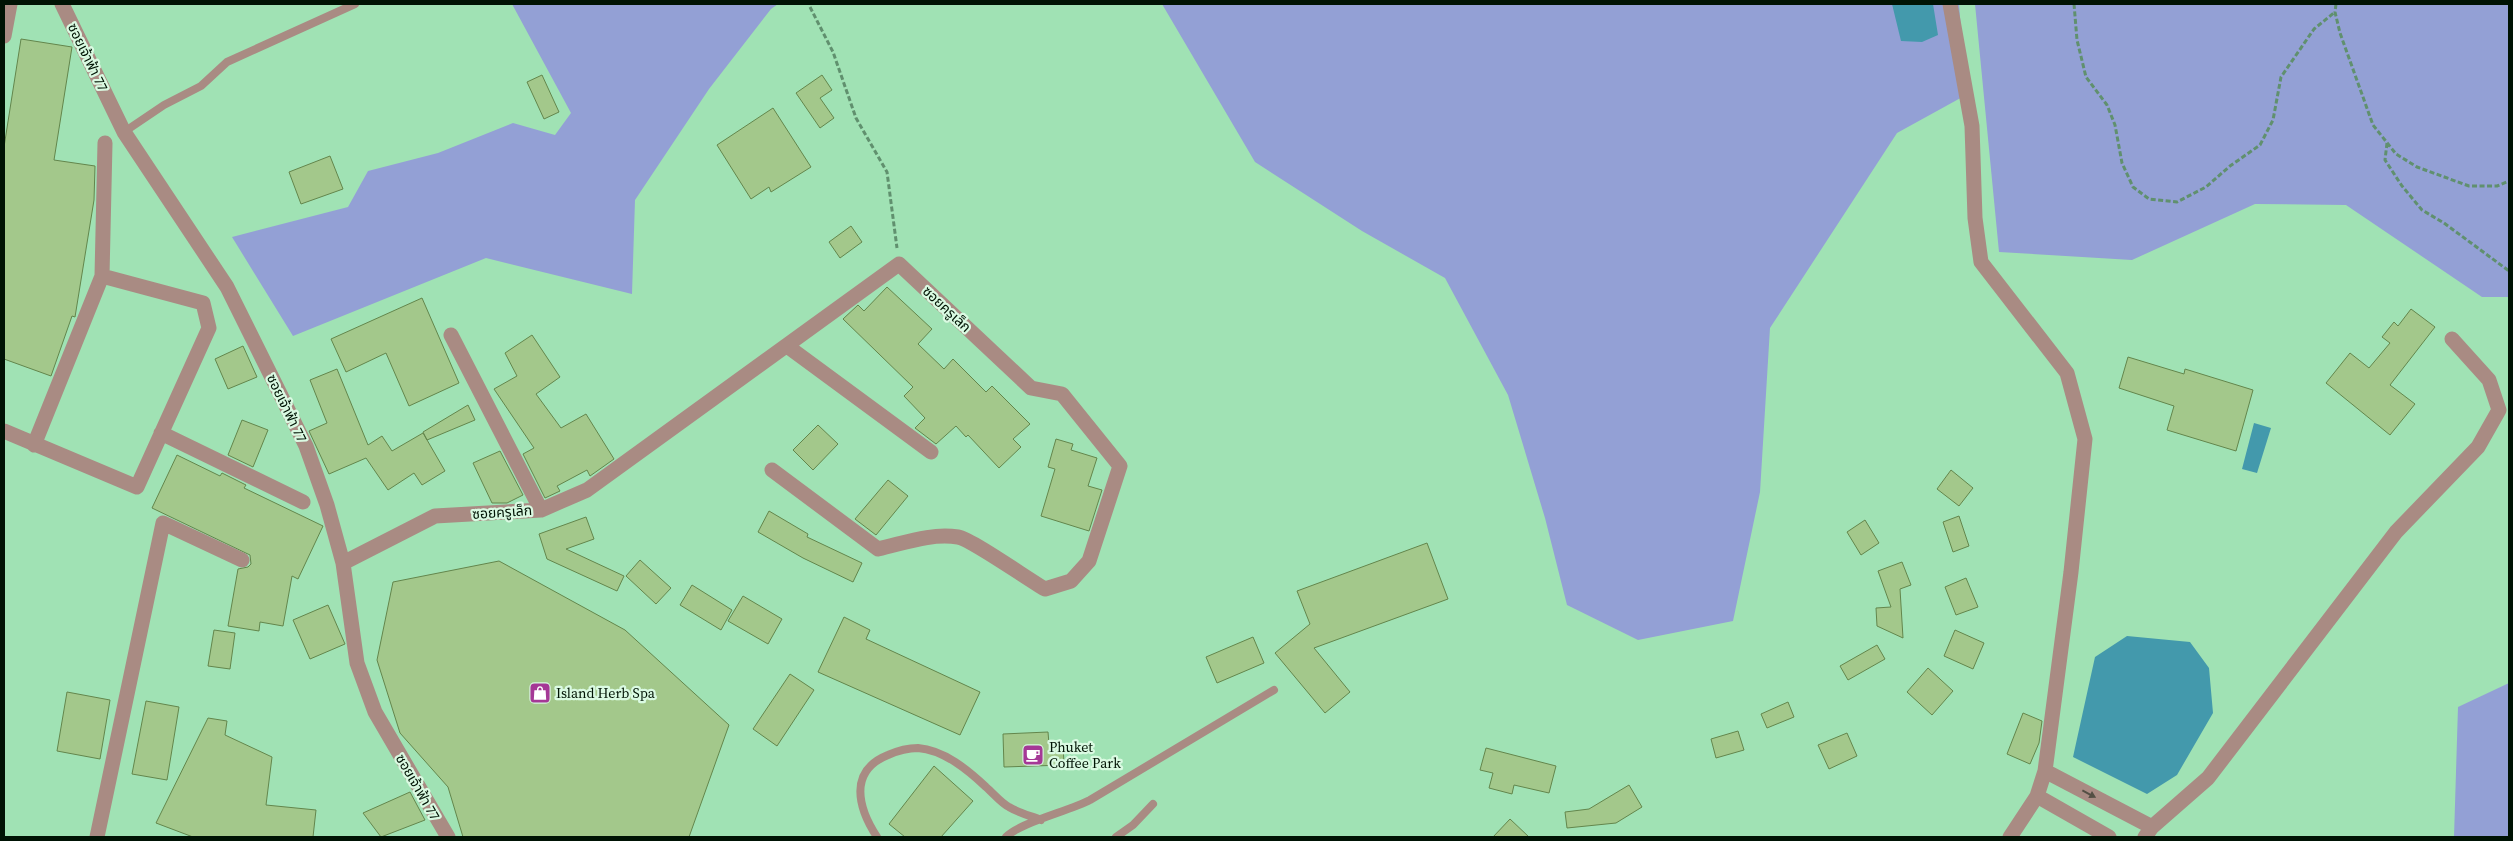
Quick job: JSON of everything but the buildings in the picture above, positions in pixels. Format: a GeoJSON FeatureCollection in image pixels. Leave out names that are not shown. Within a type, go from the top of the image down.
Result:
{"type":"FeatureCollection","features":[{"type":"Feature","properties":{"kind":"street"},"geometry":{"type":"LineString","coordinates":[[4,36],[10,4]]}},
{"type":"Feature","properties":{"kind":"street","name":"ซอยเจ้าฟ้า 77"},"geometry":{"type":"LineString","coordinates":[[62,4],[124,132],[227,287],[306,446],[327,504],[344,563],[357,663],[375,712],[448,837]]}},
{"type":"Feature","properties":{"kind":"street"},"geometry":{"type":"LineString","coordinates":[[1950,4],[1972,126],[1975,218],[1980,262],[2067,373],[2085,439],[2070,582],[2045,771],[2037,796],[2010,837]]}},
{"type":"Feature","properties":{"kind":"street"},"geometry":{"type":"LineString","coordinates":[[34,445],[102,276],[105,143]]}},
{"type":"Feature","properties":{"kind":"street","name":"ซอยครูเล็ก"},"geometry":{"type":"LineString","coordinates":[[344,563],[435,516],[541,510],[587,490],[899,264],[1031,388],[1062,394],[1120,466],[1089,561],[1071,582],[1045,589],[961,537],[937,536],[918,538],[878,549],[772,470]]}},
{"type":"Feature","properties":{"kind":"street"},"geometry":{"type":"LineString","coordinates":[[4,431],[137,487],[209,328],[203,303],[102,276]]}},
{"type":"Feature","properties":{"kind":"street"},"geometry":{"type":"LineString","coordinates":[[451,335],[541,510]]}},
{"type":"Feature","properties":{"kind":"street"},"geometry":{"type":"LineString","coordinates":[[2045,771],[2149,832],[2208,778],[2396,532],[2478,447],[2499,410],[2489,380],[2452,339]]}},
{"type":"Feature","properties":{"kind":"street"},"geometry":{"type":"LineString","coordinates":[[787,346],[931,452]]}},
{"type":"Feature","properties":{"kind":"street"},"geometry":{"type":"LineString","coordinates":[[161,433],[304,502]]}},
{"type":"Feature","properties":{"kind":"street"},"geometry":{"type":"LineString","coordinates":[[98,837],[163,523],[242,560]]}},
{"type":"Feature","properties":{"kind":"street"},"geometry":{"type":"LineString","coordinates":[[2037,796],[2109,837]]}},
{"type":"Feature","properties":{"kind":"lane"},"geometry":{"type":"LineString","coordinates":[[124,132],[164,105],[201,86],[227,62],[355,4]]}},
{"type":"Feature","properties":{"kind":"lane"},"geometry":{"type":"LineString","coordinates":[[1006,837],[1021,826],[1071,810],[1090,800],[1274,690]]}},
{"type":"Feature","properties":{"kind":"lane"},"geometry":{"type":"LineString","coordinates":[[877,837],[869,825],[862,807],[861,778],[871,764],[882,757],[916,748],[934,751],[953,761],[969,772],[1009,807],[1041,820]]}},
{"type":"Feature","properties":{"kind":"lane"},"geometry":{"type":"LineString","coordinates":[[1116,837],[1133,825],[1153,804]]}},
{"type":"Feature","properties":{"kind":"path"},"geometry":{"type":"LineString","coordinates":[[2074,4],[2077,40],[2086,77],[2107,105],[2115,125],[2122,163],[2132,187],[2149,199],[2177,202],[2206,187],[2230,166],[2260,145],[2273,120],[2280,77],[2314,29],[2334,12]]}},
{"type":"Feature","properties":{"kind":"path"},"geometry":{"type":"LineString","coordinates":[[2336,4],[2334,12],[2351,66],[2373,125],[2396,154],[2417,167],[2448,180],[2469,186],[2497,186],[2509,181]]}},
{"type":"Feature","properties":{"kind":"path"},"geometry":{"type":"LineString","coordinates":[[810,7],[833,52],[856,118],[887,172],[899,264]]}},
{"type":"Feature","properties":{"kind":"path"},"geometry":{"type":"LineString","coordinates":[[2387,142],[2385,160],[2402,186],[2422,210],[2444,223],[2509,271]]}},
{"type":"Feature","properties":{"kind":"shaded area"},"geometry":{"type":"Polygon","coordinates":[[[512,4],[778,4],[771,9],[709,89],[635,200],[632,294],[486,258],[293,336],[232,237],[348,207],[368,171],[438,153],[513,123],[555,135],[571,113],[512,4]]]}},
{"type":"Feature","properties":{"kind":"shaded area"},"geometry":{"type":"Polygon","coordinates":[[[1162,4],[1959,4],[1966,95],[1897,133],[1770,328],[1760,492],[1733,621],[1638,640],[1567,605],[1545,518],[1508,395],[1445,278],[1362,231],[1255,162],[1162,4]]]}},
{"type":"Feature","properties":{"kind":"shaded area"},"geometry":{"type":"Polygon","coordinates":[[[1892,4],[1933,4],[1938,35],[1922,42],[1901,41],[1892,4]]]}},
{"type":"Feature","properties":{"kind":"shaded area"},"geometry":{"type":"Polygon","coordinates":[[[1975,4],[2509,4],[2509,297],[2482,297],[2346,205],[2255,204],[2132,260],[1999,252],[1975,4]]]}},
{"type":"Feature","properties":{"kind":"shaded area"},"geometry":{"type":"Polygon","coordinates":[[[2254,423],[2271,428],[2257,473],[2242,469],[2254,423]]]}},
{"type":"Feature","properties":{"kind":"shaded area"},"geometry":{"type":"Polygon","coordinates":[[[2127,636],[2190,642],[2209,668],[2213,713],[2177,775],[2147,794],[2073,757],[2095,657],[2127,636]]]}},
{"type":"Feature","properties":{"kind":"shaded area"},"geometry":{"type":"Polygon","coordinates":[[[2509,683],[2509,837],[2454,837],[2458,707],[2509,683]]]}},
{"type":"Feature","properties":{"kind":"place","name":"Island Herb Spa"},"geometry":{"type":"Point","coordinates":[540,693]}},
{"type":"Feature","properties":{"kind":"place","name":"Phuket Coffee Park"},"geometry":{"type":"Point","coordinates":[1033,755]}}]}
